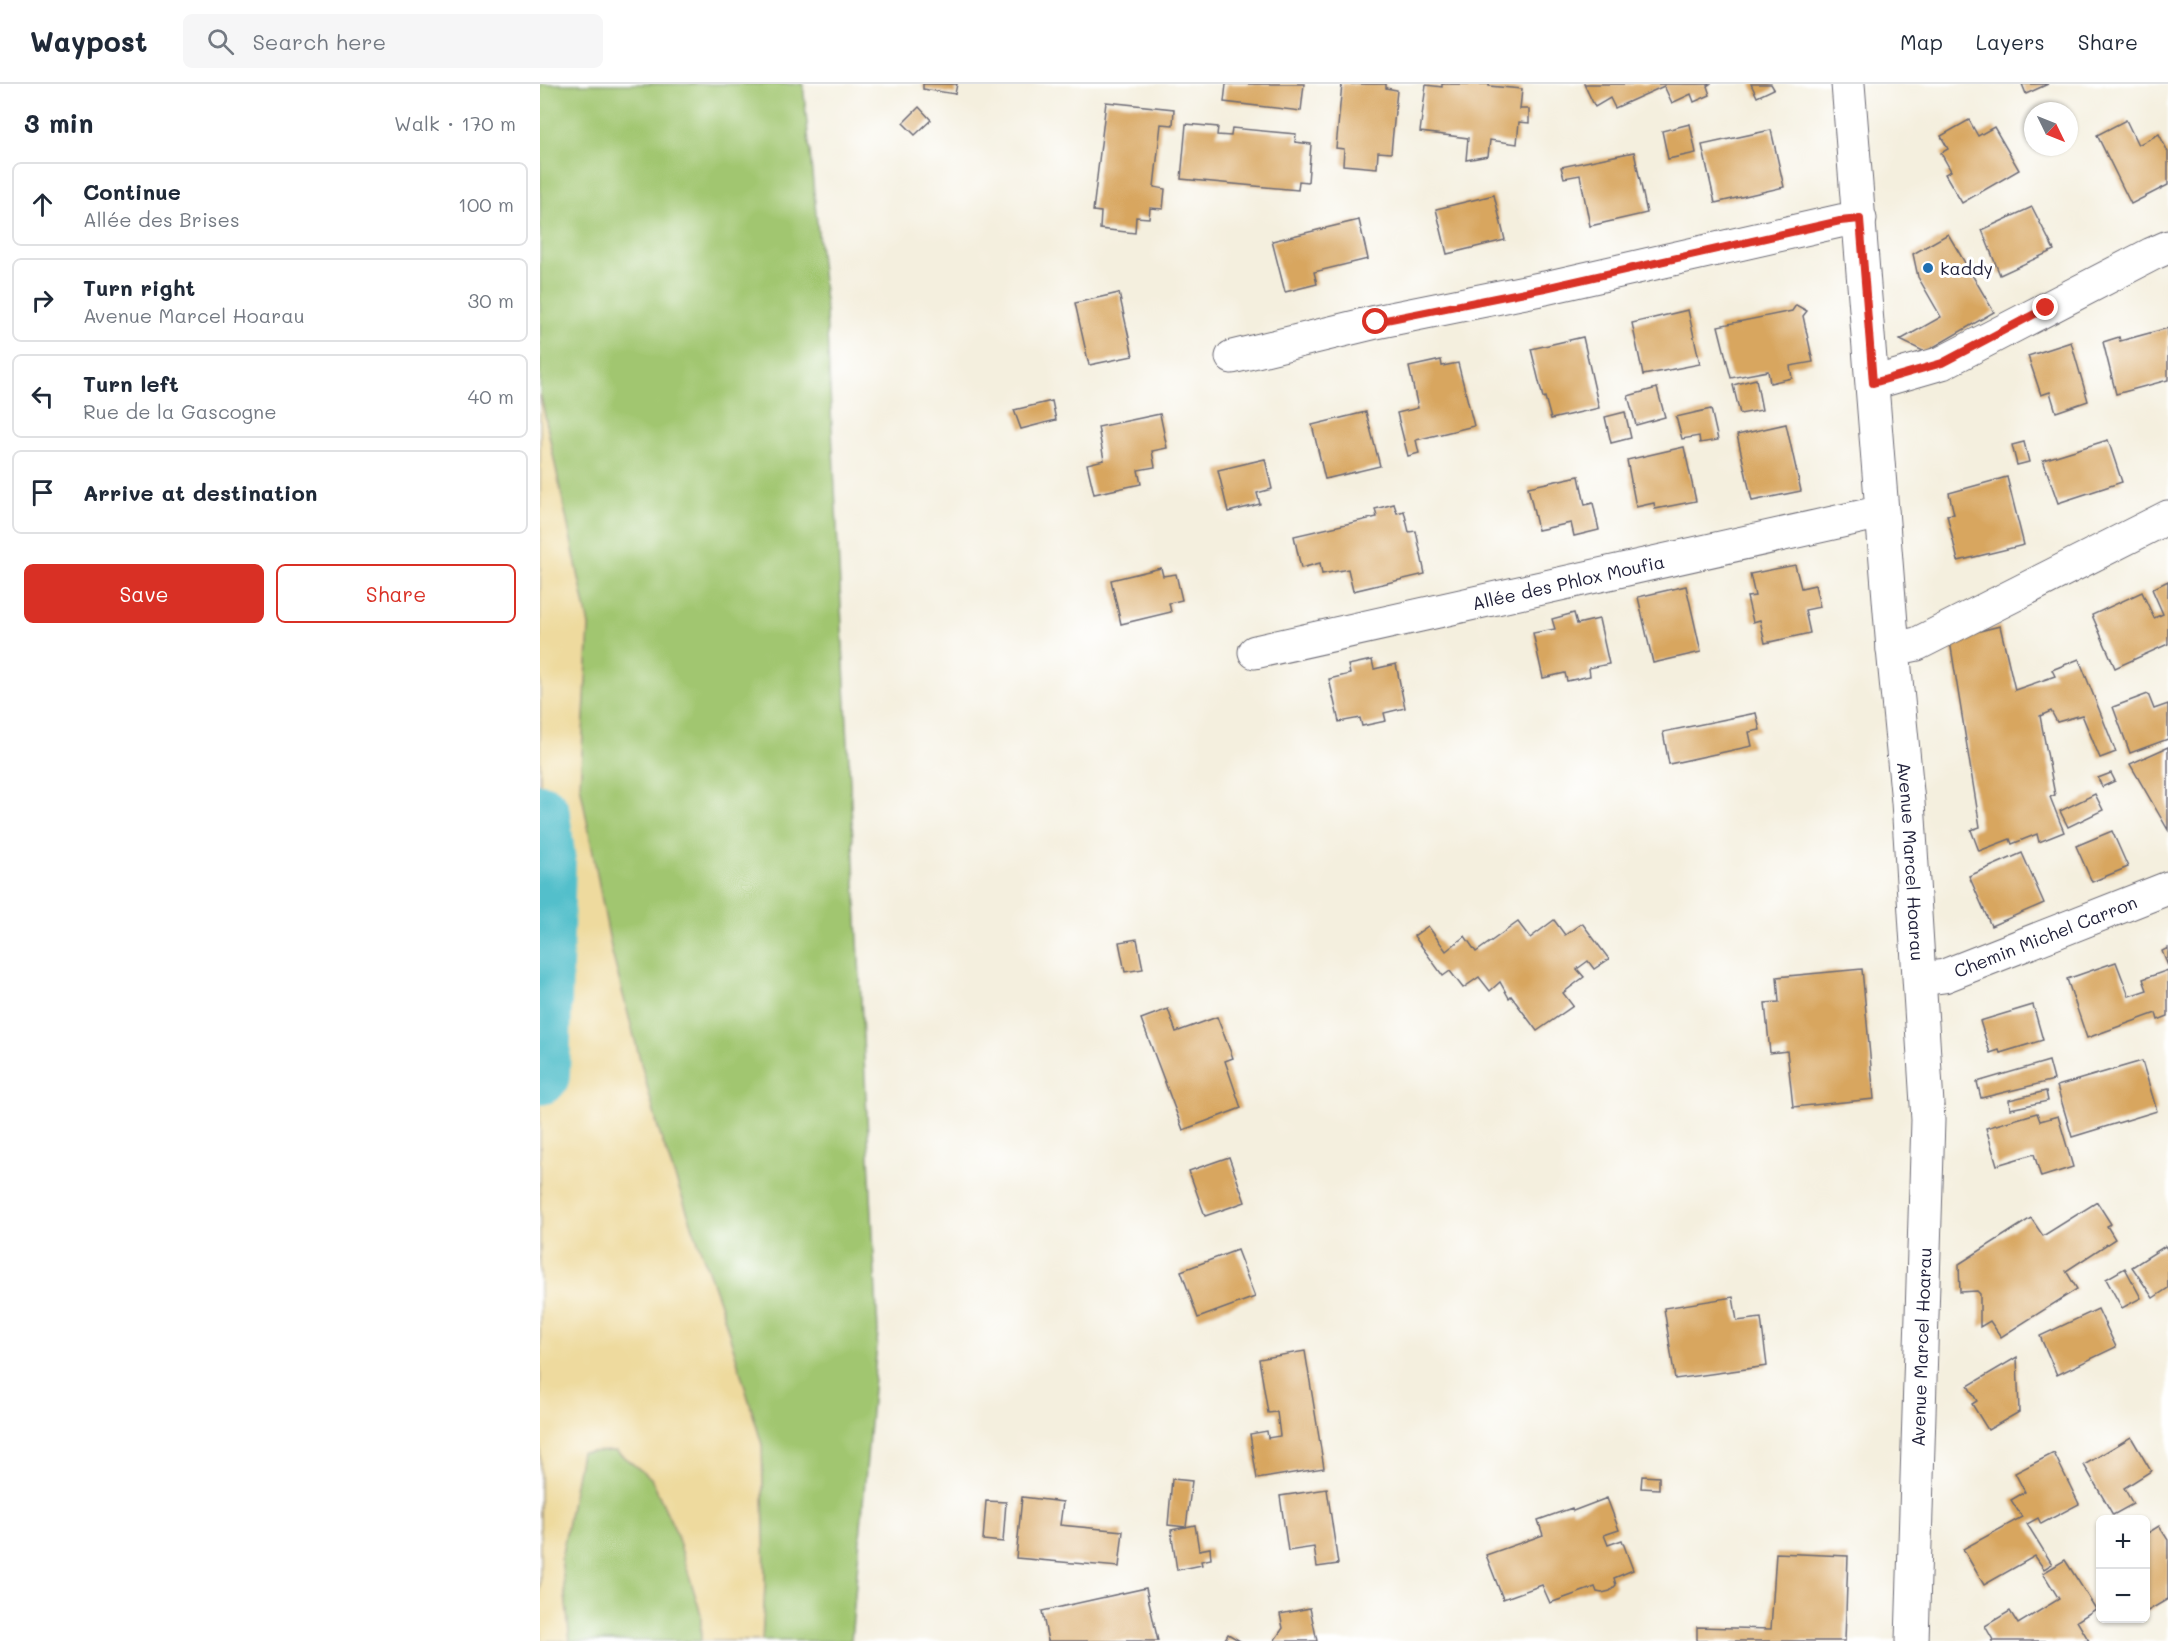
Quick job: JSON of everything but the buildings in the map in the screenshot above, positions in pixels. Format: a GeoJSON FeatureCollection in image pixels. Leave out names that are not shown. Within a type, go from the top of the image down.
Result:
{"type":"FeatureCollection","features":[{"type":"Feature","properties":{"kind":"street","name":"Avenue Marcel Hoarau"},"geometry":{"type":"LineString","coordinates":[[1848,84],[1893,649],[1908,802],[1921,979],[1928,1120],[1912,1641]]}},
{"type":"Feature","properties":{"kind":"street"},"geometry":{"type":"LineString","coordinates":[[1232,357],[1376,322],[1545,288],[1840,221],[1860,219]]}},
{"type":"Feature","properties":{"kind":"street"},"geometry":{"type":"LineString","coordinates":[[1873,383],[1942,363],[2168,247]]}},
{"type":"Feature","properties":{"kind":"street","name":"Allée des Phlox Moufia"},"geometry":{"type":"LineString","coordinates":[[1255,652],[1882,512]]}},
{"type":"Feature","properties":{"kind":"street"},"geometry":{"type":"LineString","coordinates":[[1893,649],[1917,644],[2168,517]]}},
{"type":"Feature","properties":{"kind":"street","name":"Chemin Michel Carron"},"geometry":{"type":"LineString","coordinates":[[1921,979],[1944,976],[2168,888]]}},
{"type":"Feature","properties":{"kind":"green space"},"geometry":{"type":"Polygon","coordinates":[[[540,84],[803,84],[826,312],[878,1332],[851,1641],[762,1641],[765,1584],[762,1445],[722,1310],[659,1132],[612,953],[580,785],[589,626],[540,393],[540,84]]]}},
{"type":"Feature","properties":{"kind":"green space"},"geometry":{"type":"Polygon","coordinates":[[[581,1451],[616,1451],[651,1478],[676,1532],[701,1614],[701,1641],[570,1641],[561,1559],[581,1451]]]}},
{"type":"Feature","properties":{"kind":"sand"},"geometry":{"type":"Polygon","coordinates":[[[540,393],[589,626],[580,785],[612,953],[659,1132],[722,1310],[762,1445],[765,1584],[762,1641],[701,1641],[701,1614],[676,1532],[651,1478],[616,1451],[581,1452],[561,1559],[570,1641],[540,1641],[540,393]]]}},
{"type":"Feature","properties":{"kind":"waterway"},"geometry":{"type":"LineString","coordinates":[[540,814],[546,862],[540,1075]]}},
{"type":"Feature","properties":{"kind":"place","name":"kaddy"},"geometry":{"type":"Point","coordinates":[1928,268]}},
{"type":"Feature","properties":{"kind":"route"},"geometry":{"type":"LineString","coordinates":[[1376,322],[1545,288],[1840,221],[1860,219],[1873,383],[1942,363],[2046,308]]}}]}
